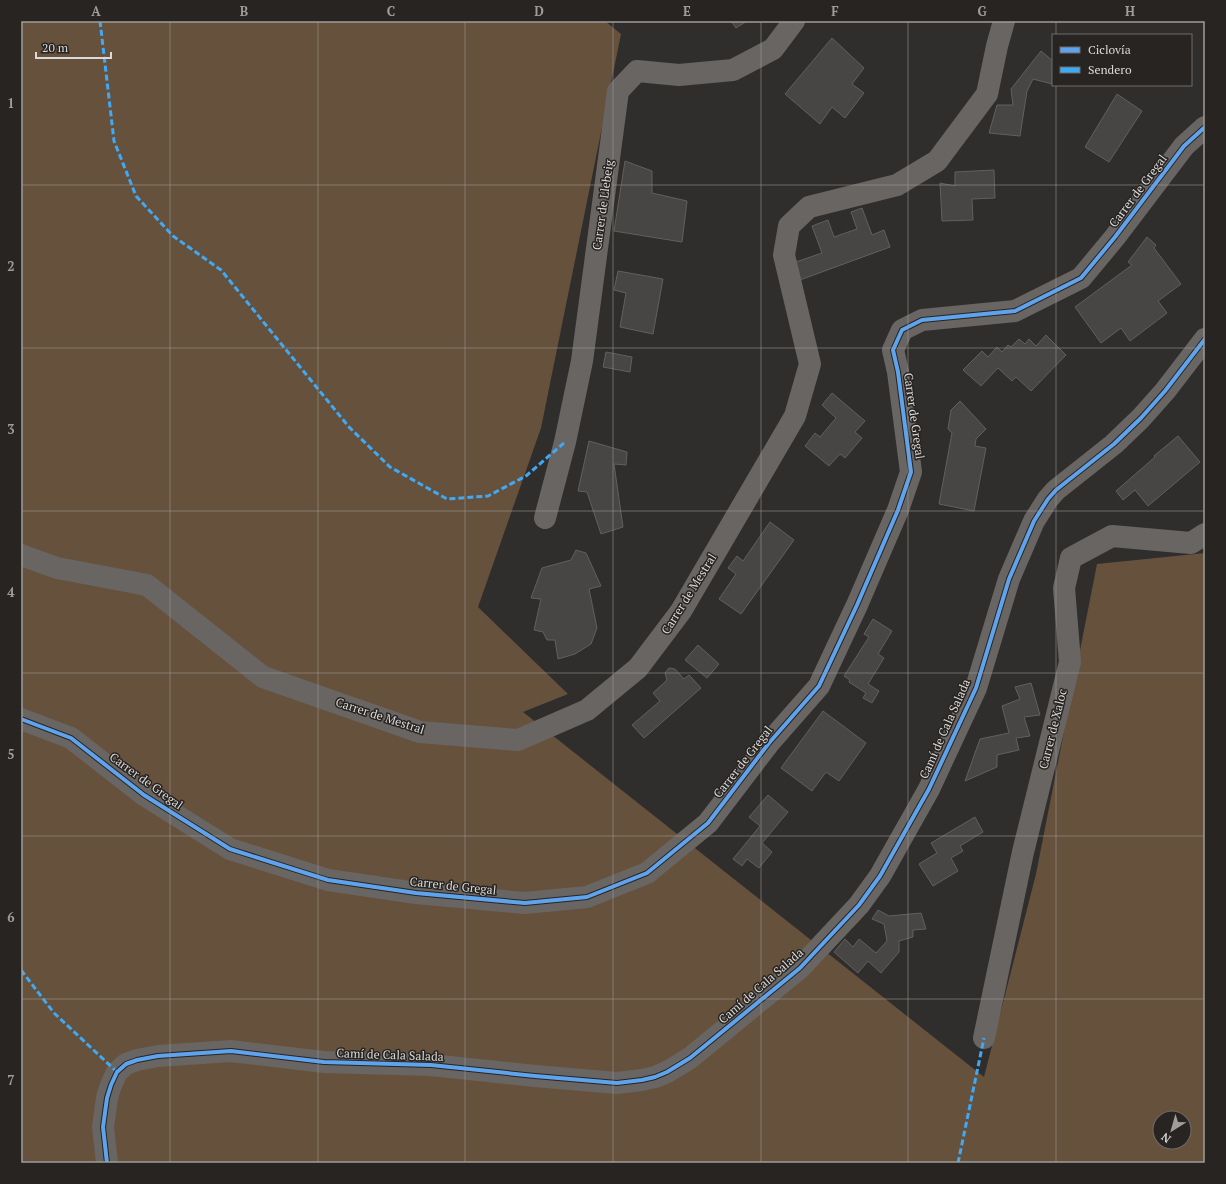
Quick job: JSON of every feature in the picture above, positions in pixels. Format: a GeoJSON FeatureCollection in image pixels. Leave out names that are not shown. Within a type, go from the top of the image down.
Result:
{"type":"FeatureCollection","features":[{"type":"Feature","properties":{"kind":"street","name":"Carrer de Llebeig"},"geometry":{"type":"LineString","coordinates":[[545,518],[565,442],[582,361],[618,91],[637,71],[679,75],[733,70],[773,49],[794,21]]}},
{"type":"Feature","properties":{"kind":"street","name":"Carrer de Mestral"},"geometry":{"type":"LineString","coordinates":[[21,554],[57,568],[148,585],[263,676],[420,732],[518,740],[587,710],[638,668],[680,612],[795,416],[810,364],[784,255],[789,226],[809,207],[897,185],[937,161],[987,94],[1004,21]]}},
{"type":"Feature","properties":{"kind":"street","name":"Carrer de Gregal"},"geometry":{"type":"LineString","coordinates":[[21,719],[71,738],[144,795],[230,849],[328,880],[416,893],[525,903],[587,897],[647,873],[708,823],[769,743],[819,686],[823,679],[898,510],[911,472],[898,372],[893,350],[902,330],[922,320],[1015,311],[1081,278],[1115,237],[1184,146],[1205,126]]}},
{"type":"Feature","properties":{"kind":"street","name":"Camí de Cala Salada"},"geometry":{"type":"LineString","coordinates":[[107,1163],[104,1127],[107,1098],[117,1072],[126,1064],[137,1060],[158,1056],[231,1051],[324,1062],[431,1065],[535,1076],[617,1082],[642,1080],[655,1077],[667,1072],[690,1058],[800,968],[859,905],[880,876],[929,789],[976,688],[1009,579],[1028,532],[1040,510],[1056,490],[1114,444],[1141,418],[1165,391],[1205,339]]}},
{"type":"Feature","properties":{"kind":"street","name":"Carrer de Xaloc"},"geometry":{"type":"LineString","coordinates":[[984,1038],[1023,852],[1070,662],[1064,588],[1070,558],[1112,536],[1191,543],[1205,534]]}},
{"type":"Feature","properties":{"kind":"shaded area"},"geometry":{"type":"Polygon","coordinates":[[[21,21],[605,21],[621,34],[541,428],[478,607],[568,694],[523,712],[984,1077],[1036,874],[1097,564],[1205,553],[1205,1163],[21,1163],[21,21]]]}},
{"type":"Feature","properties":{"kind":"building"},"geometry":{"type":"Polygon","coordinates":[[[731,21],[747,21],[736,28],[731,21]]]}},
{"type":"Feature","properties":{"kind":"building"},"geometry":{"type":"Polygon","coordinates":[[[832,38],[864,68],[852,84],[864,93],[845,118],[832,107],[820,124],[785,94],[832,38]]]}},
{"type":"Feature","properties":{"kind":"building"},"geometry":{"type":"Polygon","coordinates":[[[1041,51],[1052,60],[1052,84],[1033,79],[1027,91],[1020,136],[989,133],[997,105],[1013,105],[1011,89],[1041,51]]]}},
{"type":"Feature","properties":{"kind":"building"},"geometry":{"type":"Polygon","coordinates":[[[1117,94],[1142,111],[1109,162],[1085,147],[1117,94]]]}},
{"type":"Feature","properties":{"kind":"building"},"geometry":{"type":"Polygon","coordinates":[[[625,161],[652,171],[652,193],[687,201],[682,242],[614,231],[625,161]]]}},
{"type":"Feature","properties":{"kind":"building"},"geometry":{"type":"Polygon","coordinates":[[[994,170],[995,198],[972,199],[973,220],[942,221],[940,183],[955,186],[955,172],[994,170]]]}},
{"type":"Feature","properties":{"kind":"building"},"geometry":{"type":"Polygon","coordinates":[[[862,208],[872,235],[884,230],[890,247],[800,280],[793,263],[822,253],[812,226],[828,220],[834,237],[857,229],[851,212],[862,208]]]}},
{"type":"Feature","properties":{"kind":"building"},"geometry":{"type":"Polygon","coordinates":[[[1147,237],[1156,245],[1154,248],[1181,284],[1158,301],[1167,313],[1130,341],[1121,328],[1101,343],[1075,307],[1132,265],[1128,262],[1147,237]]]}},
{"type":"Feature","properties":{"kind":"building"},"geometry":{"type":"Polygon","coordinates":[[[618,271],[663,279],[653,334],[620,327],[626,293],[614,290],[618,271]]]}},
{"type":"Feature","properties":{"kind":"building"},"geometry":{"type":"Polygon","coordinates":[[[1046,335],[1066,355],[1031,391],[1016,377],[1012,381],[998,368],[981,386],[963,370],[982,351],[988,357],[997,347],[1002,352],[1008,345],[1011,347],[1019,339],[1025,344],[1029,339],[1036,346],[1046,335]]]}},
{"type":"Feature","properties":{"kind":"building"},"geometry":{"type":"Polygon","coordinates":[[[606,352],[632,357],[630,372],[603,367],[606,352]]]}},
{"type":"Feature","properties":{"kind":"building"},"geometry":{"type":"Polygon","coordinates":[[[832,393],[865,421],[855,432],[862,438],[845,458],[840,454],[829,466],[805,446],[815,433],[820,437],[836,418],[822,405],[832,393]]]}},
{"type":"Feature","properties":{"kind":"building"},"geometry":{"type":"Polygon","coordinates":[[[960,401],[986,429],[976,439],[975,446],[986,448],[974,511],[939,504],[952,433],[948,429],[951,410],[960,401]]]}},
{"type":"Feature","properties":{"kind":"building"},"geometry":{"type":"Polygon","coordinates":[[[1178,436],[1200,462],[1148,506],[1135,490],[1123,500],[1116,491],[1178,436]]]}},
{"type":"Feature","properties":{"kind":"building"},"geometry":{"type":"Polygon","coordinates":[[[589,441],[627,452],[626,465],[614,464],[623,527],[601,534],[587,492],[578,491],[589,441]]]}},
{"type":"Feature","properties":{"kind":"building"},"geometry":{"type":"Polygon","coordinates":[[[770,522],[794,540],[741,614],[719,599],[736,574],[728,568],[737,556],[743,561],[770,522]]]}},
{"type":"Feature","properties":{"kind":"building"},"geometry":{"type":"Polygon","coordinates":[[[576,550],[586,553],[601,586],[589,589],[597,628],[591,644],[575,654],[558,659],[555,640],[547,640],[543,632],[534,630],[541,599],[531,598],[542,568],[571,560],[576,550]]]}},
{"type":"Feature","properties":{"kind":"building"},"geometry":{"type":"Polygon","coordinates":[[[873,619],[892,631],[878,654],[884,658],[868,684],[879,691],[872,703],[863,698],[866,693],[849,682],[850,680],[844,676],[869,637],[864,634],[873,619]]]}},
{"type":"Feature","properties":{"kind":"building"},"geometry":{"type":"Polygon","coordinates":[[[698,645],[719,664],[707,678],[685,660],[698,645]]]}},
{"type":"Feature","properties":{"kind":"building"},"geometry":{"type":"Polygon","coordinates":[[[669,668],[675,669],[684,679],[689,675],[701,688],[644,738],[632,725],[660,701],[653,693],[667,680],[665,673],[669,668]]]}},
{"type":"Feature","properties":{"kind":"building"},"geometry":{"type":"Polygon","coordinates":[[[1031,683],[1040,715],[1024,717],[1030,736],[1016,738],[1019,750],[997,755],[997,767],[965,781],[980,739],[1009,733],[1002,706],[1020,699],[1015,687],[1031,683]]]}},
{"type":"Feature","properties":{"kind":"building"},"geometry":{"type":"Polygon","coordinates":[[[823,711],[866,743],[839,781],[826,772],[812,791],[781,768],[823,711]]]}},
{"type":"Feature","properties":{"kind":"building"},"geometry":{"type":"Polygon","coordinates":[[[768,795],[788,812],[762,843],[772,852],[759,868],[747,859],[742,866],[733,859],[760,826],[749,817],[768,795]]]}},
{"type":"Feature","properties":{"kind":"building"},"geometry":{"type":"Polygon","coordinates":[[[975,817],[983,832],[960,846],[963,851],[951,858],[958,871],[933,886],[919,864],[937,853],[931,843],[975,817]]]}},
{"type":"Feature","properties":{"kind":"building"},"geometry":{"type":"Polygon","coordinates":[[[878,910],[889,916],[921,913],[926,929],[913,930],[913,937],[899,941],[899,952],[881,973],[868,961],[858,973],[834,952],[845,939],[853,947],[859,939],[876,953],[887,941],[884,924],[872,919],[878,910]]]}},
{"type":"Feature","properties":{"kind":"marked path"},"geometry":{"type":"LineString","coordinates":[[100,21],[114,141],[136,196],[173,236],[221,270],[349,427],[390,467],[447,499],[488,496],[526,476],[565,442]]}},
{"type":"Feature","properties":{"kind":"marked path"},"geometry":{"type":"LineString","coordinates":[[21,970],[54,1013],[117,1072]]}},
{"type":"Feature","properties":{"kind":"marked path"},"geometry":{"type":"LineString","coordinates":[[958,1163],[984,1038]]}},
{"type":"Feature","properties":{"kind":"cycle path"},"geometry":{"type":"LineString","coordinates":[[21,719],[71,738],[144,795],[230,849],[328,880],[416,893],[525,903],[587,897],[647,873],[708,823],[769,743],[819,686],[857,605],[898,510],[911,472],[898,372],[893,350],[902,330],[922,320],[1015,311],[1081,278],[1115,237],[1184,146],[1205,127]]}},
{"type":"Feature","properties":{"kind":"cycle path"},"geometry":{"type":"LineString","coordinates":[[107,1163],[103,1127],[107,1098],[117,1072],[126,1064],[137,1060],[158,1056],[231,1051],[324,1062],[431,1065],[617,1083],[655,1077],[667,1072],[690,1058],[800,968],[859,905],[880,876],[929,789],[976,688],[1009,579],[1034,521],[1048,499],[1056,490],[1114,444],[1141,418],[1165,391],[1205,339]]}}]}
